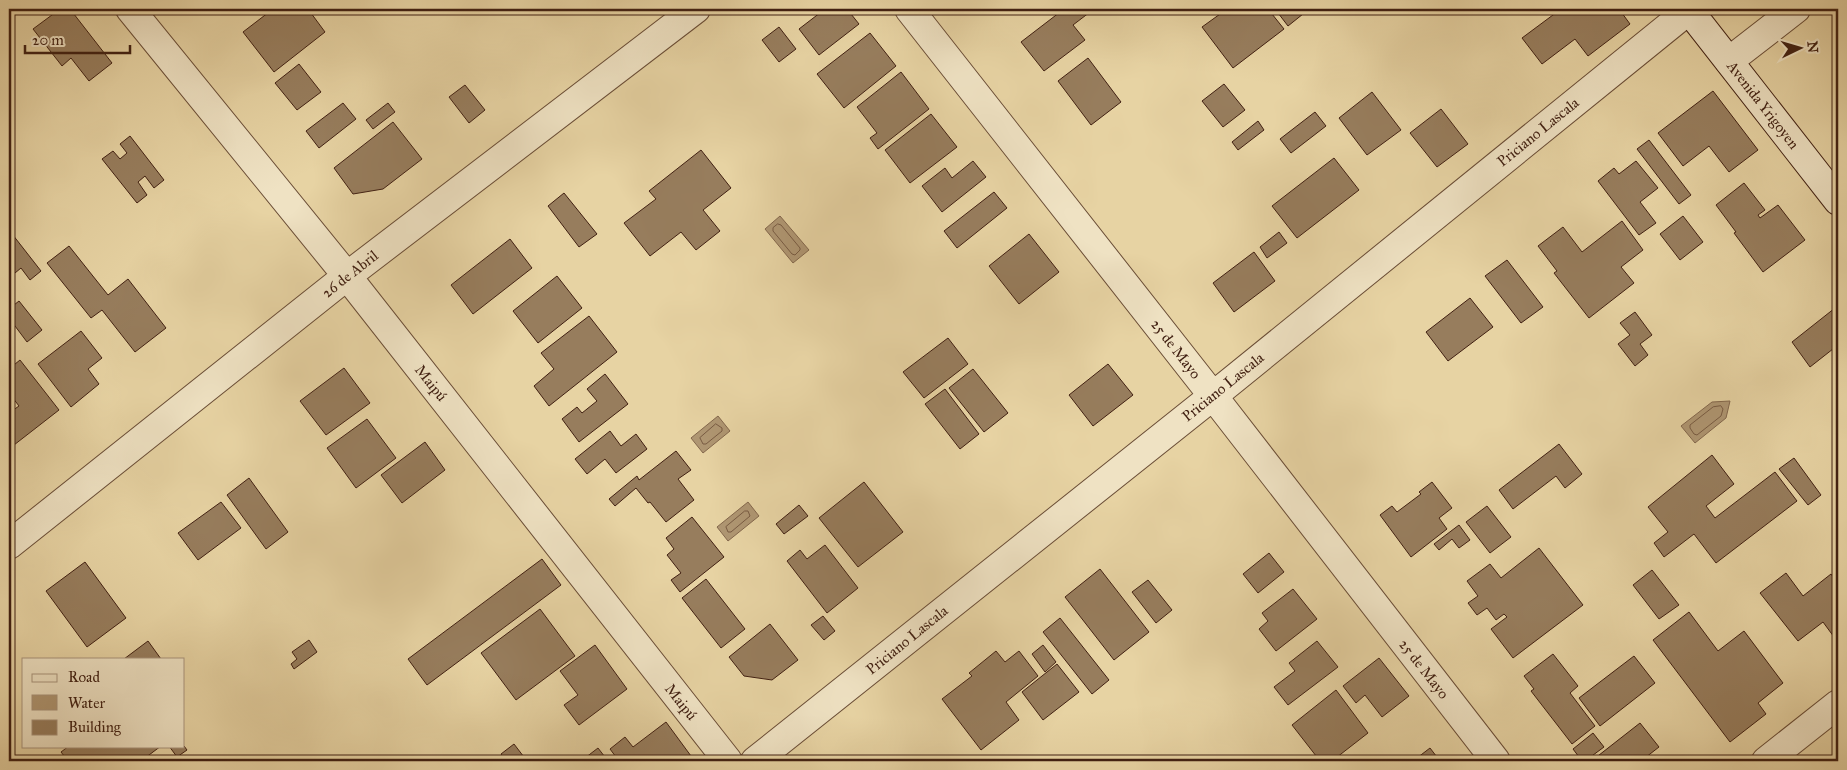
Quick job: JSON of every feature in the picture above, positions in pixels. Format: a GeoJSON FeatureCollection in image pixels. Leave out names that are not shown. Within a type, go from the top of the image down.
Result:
{"type":"FeatureCollection","features":[{"type":"Feature","properties":{"kind":"street","name":"Maipú"},"geometry":{"type":"LineString","coordinates":[[130,9],[347,276],[728,761]]}},
{"type":"Feature","properties":{"kind":"street","name":"26 de Abril"},"geometry":{"type":"LineString","coordinates":[[9,545],[347,276],[696,9]]}},
{"type":"Feature","properties":{"kind":"street","name":"25 de Mayo"},"geometry":{"type":"LineString","coordinates":[[909,9],[1496,761]]}},
{"type":"Feature","properties":{"kind":"street","name":"Priciano Lascala"},"geometry":{"type":"LineString","coordinates":[[755,761],[1212,396],[1689,9]]}},
{"type":"Feature","properties":{"kind":"street","name":"Avenida Yrigoyen"},"geometry":{"type":"LineString","coordinates":[[1689,9],[1838,201]]}},
{"type":"Feature","properties":{"kind":"street"},"geometry":{"type":"LineString","coordinates":[[1729,61],[1796,9]]}},
{"type":"Feature","properties":{"kind":"street"},"geometry":{"type":"LineString","coordinates":[[1766,761],[1838,704]]}},
{"type":"Feature","properties":{"kind":"water"},"geometry":{"type":"Polygon","coordinates":[[[780,216],[809,250],[793,263],[765,229],[780,216]]]}},
{"type":"Feature","properties":{"kind":"water"},"geometry":{"type":"Polygon","coordinates":[[[1730,401],[1726,418],[1695,443],[1681,426],[1712,402],[1730,401]]]}},
{"type":"Feature","properties":{"kind":"water"},"geometry":{"type":"Polygon","coordinates":[[[718,416],[730,431],[703,453],[691,438],[718,416]]]}},
{"type":"Feature","properties":{"kind":"water"},"geometry":{"type":"Polygon","coordinates":[[[748,502],[759,516],[728,541],[717,527],[748,502]]]}},
{"type":"Feature","properties":{"kind":"building"},"geometry":{"type":"Polygon","coordinates":[[[60,9],[70,9],[112,63],[89,81],[71,58],[62,66],[33,29],[60,9]]]}},
{"type":"Feature","properties":{"kind":"building"},"geometry":{"type":"Polygon","coordinates":[[[273,9],[308,9],[325,32],[274,72],[243,32],[273,9]]]}},
{"type":"Feature","properties":{"kind":"building"},"geometry":{"type":"Polygon","coordinates":[[[825,9],[847,9],[859,24],[819,55],[799,29],[825,9]]]}},
{"type":"Feature","properties":{"kind":"building"},"geometry":{"type":"Polygon","coordinates":[[[1064,9],[1094,9],[1073,25],[1085,40],[1044,71],[1021,42],[1064,9]]]}},
{"type":"Feature","properties":{"kind":"building"},"geometry":{"type":"Polygon","coordinates":[[[1227,9],[1268,9],[1284,29],[1233,68],[1202,27],[1227,9]]]}},
{"type":"Feature","properties":{"kind":"building"},"geometry":{"type":"Polygon","coordinates":[[[1275,9],[1307,9],[1308,10],[1288,26],[1275,9]]]}},
{"type":"Feature","properties":{"kind":"building"},"geometry":{"type":"Polygon","coordinates":[[[1561,9],[1619,9],[1630,24],[1588,56],[1575,39],[1542,64],[1522,38],[1561,9]]]}},
{"type":"Feature","properties":{"kind":"building"},"geometry":{"type":"Polygon","coordinates":[[[779,27],[796,49],[779,62],[762,40],[779,27]]]}},
{"type":"Feature","properties":{"kind":"building"},"geometry":{"type":"Polygon","coordinates":[[[870,33],[896,66],[844,108],[817,74],[870,33]]]}},
{"type":"Feature","properties":{"kind":"building"},"geometry":{"type":"Polygon","coordinates":[[[1088,58],[1121,102],[1091,125],[1058,81],[1088,58]]]}},
{"type":"Feature","properties":{"kind":"building"},"geometry":{"type":"Polygon","coordinates":[[[299,64],[321,92],[297,110],[275,83],[299,64]]]}},
{"type":"Feature","properties":{"kind":"building"},"geometry":{"type":"Polygon","coordinates":[[[901,72],[929,109],[878,149],[870,138],[877,133],[857,107],[901,72]]]}},
{"type":"Feature","properties":{"kind":"building"},"geometry":{"type":"Polygon","coordinates":[[[1224,84],[1245,110],[1223,127],[1202,101],[1224,84]]]}},
{"type":"Feature","properties":{"kind":"building"},"geometry":{"type":"Polygon","coordinates":[[[465,85],[485,110],[469,123],[449,97],[465,85]]]}},
{"type":"Feature","properties":{"kind":"building"},"geometry":{"type":"Polygon","coordinates":[[[1713,91],[1758,150],[1729,172],[1709,146],[1683,166],[1658,133],[1713,91]]]}},
{"type":"Feature","properties":{"kind":"building"},"geometry":{"type":"Polygon","coordinates":[[[1372,92],[1401,130],[1367,155],[1339,118],[1372,92]]]}},
{"type":"Feature","properties":{"kind":"building"},"geometry":{"type":"Polygon","coordinates":[[[343,103],[356,119],[319,148],[306,131],[343,103]]]}},
{"type":"Feature","properties":{"kind":"building"},"geometry":{"type":"Polygon","coordinates":[[[388,103],[395,112],[373,129],[366,120],[388,103]]]}},
{"type":"Feature","properties":{"kind":"building"},"geometry":{"type":"Polygon","coordinates":[[[1441,109],[1468,144],[1437,167],[1410,133],[1441,109]]]}},
{"type":"Feature","properties":{"kind":"building"},"geometry":{"type":"Polygon","coordinates":[[[1315,112],[1326,126],[1291,153],[1280,139],[1315,112]]]}},
{"type":"Feature","properties":{"kind":"building"},"geometry":{"type":"Polygon","coordinates":[[[931,114],[957,147],[910,183],[885,150],[931,114]]]}},
{"type":"Feature","properties":{"kind":"building"},"geometry":{"type":"Polygon","coordinates":[[[1258,121],[1264,130],[1238,150],[1232,142],[1258,121]]]}},
{"type":"Feature","properties":{"kind":"building"},"geometry":{"type":"Polygon","coordinates":[[[393,122],[422,159],[383,189],[353,194],[334,168],[393,122]]]}},
{"type":"Feature","properties":{"kind":"building"},"geometry":{"type":"Polygon","coordinates":[[[130,136],[164,180],[154,188],[145,176],[138,182],[147,195],[137,203],[102,159],[113,151],[120,159],[127,153],[120,144],[130,136]]]}},
{"type":"Feature","properties":{"kind":"building"},"geometry":{"type":"Polygon","coordinates":[[[1649,140],[1691,195],[1679,204],[1637,149],[1649,140]]]}},
{"type":"Feature","properties":{"kind":"building"},"geometry":{"type":"Polygon","coordinates":[[[701,150],[731,188],[703,210],[720,231],[696,250],[681,232],[650,256],[624,223],[656,199],[649,191],[701,150]]]}},
{"type":"Feature","properties":{"kind":"building"},"geometry":{"type":"Polygon","coordinates":[[[1334,158],[1359,190],[1297,238],[1272,206],[1334,158]]]}},
{"type":"Feature","properties":{"kind":"building"},"geometry":{"type":"Polygon","coordinates":[[[973,161],[986,177],[942,212],[922,186],[945,168],[952,178],[973,161]]]}},
{"type":"Feature","properties":{"kind":"building"},"geometry":{"type":"Polygon","coordinates":[[[1636,161],[1658,188],[1640,202],[1656,223],[1639,235],[1598,181],[1614,168],[1619,174],[1636,161]]]}},
{"type":"Feature","properties":{"kind":"building"},"geometry":{"type":"Polygon","coordinates":[[[1744,183],[1765,210],[1758,215],[1760,218],[1778,205],[1805,240],[1763,272],[1716,205],[1744,183]]]}},
{"type":"Feature","properties":{"kind":"building"},"geometry":{"type":"Polygon","coordinates":[[[994,192],[1007,208],[957,248],[944,231],[994,192]]]}},
{"type":"Feature","properties":{"kind":"building"},"geometry":{"type":"Polygon","coordinates":[[[564,193],[597,234],[579,247],[548,206],[564,193]]]}},
{"type":"Feature","properties":{"kind":"building"},"geometry":{"type":"Polygon","coordinates":[[[1683,216],[1703,242],[1680,260],[1660,234],[1683,216]]]}},
{"type":"Feature","properties":{"kind":"building"},"geometry":{"type":"Polygon","coordinates":[[[1622,221],[1643,250],[1621,267],[1634,283],[1589,318],[1554,273],[1557,271],[1538,246],[1563,227],[1582,252],[1622,221]]]}},
{"type":"Feature","properties":{"kind":"building"},"geometry":{"type":"Polygon","coordinates":[[[9,230],[41,271],[30,280],[21,268],[9,278],[9,230]]]}},
{"type":"Feature","properties":{"kind":"building"},"geometry":{"type":"Polygon","coordinates":[[[1279,232],[1287,243],[1267,258],[1260,247],[1279,232]]]}},
{"type":"Feature","properties":{"kind":"building"},"geometry":{"type":"Polygon","coordinates":[[[1029,234],[1059,272],[1019,304],[989,266],[1029,234]]]}},
{"type":"Feature","properties":{"kind":"building"},"geometry":{"type":"Polygon","coordinates":[[[510,239],[532,268],[473,314],[451,285],[510,239]]]}},
{"type":"Feature","properties":{"kind":"building"},"geometry":{"type":"Polygon","coordinates":[[[69,246],[108,295],[128,279],[166,328],[135,352],[102,310],[91,318],[47,263],[69,246]]]}},
{"type":"Feature","properties":{"kind":"building"},"geometry":{"type":"Polygon","coordinates":[[[1254,252],[1275,281],[1234,312],[1213,283],[1254,252]]]}},
{"type":"Feature","properties":{"kind":"building"},"geometry":{"type":"Polygon","coordinates":[[[1507,260],[1543,307],[1521,323],[1485,276],[1507,260]]]}},
{"type":"Feature","properties":{"kind":"building"},"geometry":{"type":"Polygon","coordinates":[[[557,276],[582,308],[538,343],[513,311],[557,276]]]}},
{"type":"Feature","properties":{"kind":"building"},"geometry":{"type":"Polygon","coordinates":[[[1470,298],[1493,327],[1448,361],[1426,332],[1470,298]]]}},
{"type":"Feature","properties":{"kind":"building"},"geometry":{"type":"Polygon","coordinates":[[[19,301],[42,330],[27,342],[9,318],[9,309],[19,301]]]}},
{"type":"Feature","properties":{"kind":"building"},"geometry":{"type":"Polygon","coordinates":[[[1835,308],[1838,312],[1838,345],[1810,367],[1792,342],[1835,308]]]}},
{"type":"Feature","properties":{"kind":"building"},"geometry":{"type":"Polygon","coordinates":[[[1635,312],[1652,335],[1640,344],[1648,355],[1635,366],[1618,344],[1630,335],[1620,323],[1635,312]]]}},
{"type":"Feature","properties":{"kind":"building"},"geometry":{"type":"Polygon","coordinates":[[[589,316],[617,352],[549,406],[534,386],[554,369],[541,353],[589,316]]]}},
{"type":"Feature","properties":{"kind":"building"},"geometry":{"type":"Polygon","coordinates":[[[81,331],[102,358],[88,369],[99,384],[71,407],[38,364],[81,331]]]}},
{"type":"Feature","properties":{"kind":"building"},"geometry":{"type":"Polygon","coordinates":[[[948,338],[968,364],[924,398],[903,372],[948,338]]]}},
{"type":"Feature","properties":{"kind":"building"},"geometry":{"type":"Polygon","coordinates":[[[20,360],[59,410],[14,445],[9,438],[9,413],[19,406],[9,393],[9,369],[20,360]]]}},
{"type":"Feature","properties":{"kind":"building"},"geometry":{"type":"Polygon","coordinates":[[[1108,364],[1133,395],[1093,426],[1069,395],[1108,364]]]}},
{"type":"Feature","properties":{"kind":"building"},"geometry":{"type":"Polygon","coordinates":[[[344,368],[370,403],[326,435],[300,401],[344,368]]]}},
{"type":"Feature","properties":{"kind":"building"},"geometry":{"type":"Polygon","coordinates":[[[973,369],[1008,413],[984,432],[949,388],[973,369]]]}},
{"type":"Feature","properties":{"kind":"building"},"geometry":{"type":"Polygon","coordinates":[[[605,374],[628,404],[579,442],[562,419],[577,407],[582,413],[597,401],[587,389],[605,374]]]}},
{"type":"Feature","properties":{"kind":"building"},"geometry":{"type":"Polygon","coordinates":[[[945,389],[979,434],[960,449],[925,404],[945,389]]]}},
{"type":"Feature","properties":{"kind":"building"},"geometry":{"type":"Polygon","coordinates":[[[367,419],[396,458],[356,488],[327,448],[367,419]]]}},
{"type":"Feature","properties":{"kind":"building"},"geometry":{"type":"Polygon","coordinates":[[[610,431],[621,446],[636,434],[647,449],[616,473],[605,459],[587,474],[575,459],[610,431]]]}},
{"type":"Feature","properties":{"kind":"building"},"geometry":{"type":"Polygon","coordinates":[[[425,442],[445,470],[402,503],[381,475],[425,442]]]}},
{"type":"Feature","properties":{"kind":"building"},"geometry":{"type":"Polygon","coordinates":[[[1559,444],[1582,474],[1565,488],[1556,476],[1513,509],[1499,490],[1559,444]]]}},
{"type":"Feature","properties":{"kind":"building"},"geometry":{"type":"Polygon","coordinates":[[[676,451],[691,470],[678,479],[694,500],[666,522],[636,488],[615,506],[609,499],[637,476],[639,480],[676,451]]]}},
{"type":"Feature","properties":{"kind":"building"},"geometry":{"type":"Polygon","coordinates":[[[1712,455],[1734,484],[1706,506],[1715,518],[1775,472],[1797,501],[1716,563],[1694,534],[1664,557],[1654,543],[1668,532],[1648,507],[1712,455]]]}},
{"type":"Feature","properties":{"kind":"building"},"geometry":{"type":"Polygon","coordinates":[[[1794,458],[1821,495],[1808,505],[1779,469],[1794,458]]]}},
{"type":"Feature","properties":{"kind":"building"},"geometry":{"type":"Polygon","coordinates":[[[249,478],[288,532],[266,549],[227,495],[249,478]]]}},
{"type":"Feature","properties":{"kind":"building"},"geometry":{"type":"Polygon","coordinates":[[[864,482],[903,532],[858,567],[819,518],[864,482]]]}},
{"type":"Feature","properties":{"kind":"building"},"geometry":{"type":"Polygon","coordinates":[[[1432,482],[1452,508],[1439,518],[1447,529],[1411,557],[1380,515],[1392,506],[1397,512],[1421,494],[1419,492],[1432,482]]]}},
{"type":"Feature","properties":{"kind":"building"},"geometry":{"type":"Polygon","coordinates":[[[221,502],[241,528],[198,560],[178,533],[221,502]]]}},
{"type":"Feature","properties":{"kind":"building"},"geometry":{"type":"Polygon","coordinates":[[[799,505],[808,516],[784,534],[776,524],[799,505]]]}},
{"type":"Feature","properties":{"kind":"building"},"geometry":{"type":"Polygon","coordinates":[[[1487,506],[1511,537],[1490,553],[1466,522],[1487,506]]]}},
{"type":"Feature","properties":{"kind":"building"},"geometry":{"type":"Polygon","coordinates":[[[692,517],[724,557],[680,592],[671,580],[681,573],[667,555],[674,549],[666,538],[692,517]]]}},
{"type":"Feature","properties":{"kind":"building"},"geometry":{"type":"Polygon","coordinates":[[[1459,525],[1470,540],[1459,548],[1452,539],[1439,550],[1434,544],[1459,525]]]}},
{"type":"Feature","properties":{"kind":"building"},"geometry":{"type":"Polygon","coordinates":[[[825,545],[858,588],[827,613],[787,561],[800,550],[807,559],[825,545]]]}},
{"type":"Feature","properties":{"kind":"building"},"geometry":{"type":"Polygon","coordinates":[[[1539,548],[1583,605],[1513,658],[1491,629],[1507,617],[1504,614],[1496,620],[1487,608],[1477,615],[1468,603],[1478,596],[1467,581],[1490,564],[1501,578],[1539,548]]]}},
{"type":"Feature","properties":{"kind":"building"},"geometry":{"type":"Polygon","coordinates":[[[1269,553],[1284,572],[1258,593],[1243,574],[1269,553]]]}},
{"type":"Feature","properties":{"kind":"building"},"geometry":{"type":"Polygon","coordinates":[[[542,559],[561,585],[427,685],[408,659],[542,559]]]}},
{"type":"Feature","properties":{"kind":"building"},"geometry":{"type":"Polygon","coordinates":[[[85,562],[126,618],[87,647],[46,591],[85,562]]]}},
{"type":"Feature","properties":{"kind":"building"},"geometry":{"type":"Polygon","coordinates":[[[1100,569],[1149,632],[1114,660],[1065,597],[1100,569]]]}},
{"type":"Feature","properties":{"kind":"building"},"geometry":{"type":"Polygon","coordinates":[[[1652,570],[1679,605],[1659,619],[1633,585],[1652,570]]]}},
{"type":"Feature","properties":{"kind":"building"},"geometry":{"type":"Polygon","coordinates":[[[1786,573],[1803,596],[1831,574],[1838,584],[1838,634],[1834,637],[1823,622],[1798,641],[1760,593],[1786,573]]]}},
{"type":"Feature","properties":{"kind":"building"},"geometry":{"type":"Polygon","coordinates":[[[706,579],[745,629],[721,648],[682,598],[706,579]]]}},
{"type":"Feature","properties":{"kind":"building"},"geometry":{"type":"Polygon","coordinates":[[[1148,580],[1172,610],[1156,623],[1132,592],[1148,580]]]}},
{"type":"Feature","properties":{"kind":"building"},"geometry":{"type":"Polygon","coordinates":[[[1293,589],[1317,619],[1276,651],[1259,629],[1268,621],[1262,613],[1293,589]]]}},
{"type":"Feature","properties":{"kind":"building"},"geometry":{"type":"Polygon","coordinates":[[[540,609],[575,656],[516,700],[481,653],[540,609]]]}},
{"type":"Feature","properties":{"kind":"building"},"geometry":{"type":"Polygon","coordinates":[[[1689,612],[1718,651],[1744,631],[1783,683],[1758,703],[1766,714],[1730,742],[1653,640],[1689,612]]]}},
{"type":"Feature","properties":{"kind":"building"},"geometry":{"type":"Polygon","coordinates":[[[823,616],[835,631],[824,640],[811,625],[823,616]]]}},
{"type":"Feature","properties":{"kind":"building"},"geometry":{"type":"Polygon","coordinates":[[[1060,618],[1109,680],[1092,694],[1043,632],[1060,618]]]}},
{"type":"Feature","properties":{"kind":"building"},"geometry":{"type":"Polygon","coordinates":[[[770,624],[798,660],[772,680],[744,676],[729,657],[770,624]]]}},
{"type":"Feature","properties":{"kind":"building"},"geometry":{"type":"Polygon","coordinates":[[[309,640],[317,652],[294,669],[291,664],[297,659],[292,652],[309,640]]]}},
{"type":"Feature","properties":{"kind":"building"},"geometry":{"type":"Polygon","coordinates":[[[148,641],[160,658],[125,658],[148,641]]]}},
{"type":"Feature","properties":{"kind":"building"},"geometry":{"type":"Polygon","coordinates":[[[1317,641],[1338,667],[1288,705],[1274,687],[1295,671],[1289,663],[1317,641]]]}},
{"type":"Feature","properties":{"kind":"building"},"geometry":{"type":"Polygon","coordinates":[[[595,645],[627,689],[579,725],[564,705],[578,695],[560,671],[595,645]]]}},
{"type":"Feature","properties":{"kind":"building"},"geometry":{"type":"Polygon","coordinates":[[[1043,645],[1056,662],[1045,672],[1032,654],[1043,645]]]}},
{"type":"Feature","properties":{"kind":"building"},"geometry":{"type":"Polygon","coordinates":[[[996,651],[1005,662],[1019,651],[1038,676],[1006,702],[1019,720],[981,750],[942,699],[972,676],[969,673],[996,651]]]}},
{"type":"Feature","properties":{"kind":"building"},"geometry":{"type":"Polygon","coordinates":[[[1553,654],[1578,686],[1570,693],[1595,726],[1572,744],[1531,691],[1534,689],[1524,676],[1553,654]]]}},
{"type":"Feature","properties":{"kind":"building"},"geometry":{"type":"Polygon","coordinates":[[[1634,656],[1655,683],[1600,726],[1579,698],[1634,656]]]}},
{"type":"Feature","properties":{"kind":"building"},"geometry":{"type":"Polygon","coordinates":[[[1379,658],[1409,696],[1382,717],[1365,695],[1356,703],[1343,686],[1379,658]]]}},
{"type":"Feature","properties":{"kind":"building"},"geometry":{"type":"Polygon","coordinates":[[[1057,664],[1079,692],[1043,720],[1022,692],[1057,664]]]}},
{"type":"Feature","properties":{"kind":"building"},"geometry":{"type":"Polygon","coordinates":[[[1336,690],[1368,733],[1332,761],[1320,761],[1292,725],[1336,690]]]}},
{"type":"Feature","properties":{"kind":"building"},"geometry":{"type":"Polygon","coordinates":[[[666,722],[691,756],[683,761],[619,761],[610,749],[625,737],[633,747],[666,722]]]}},
{"type":"Feature","properties":{"kind":"building"},"geometry":{"type":"Polygon","coordinates":[[[1640,723],[1659,747],[1641,761],[1596,761],[1594,759],[1640,723]]]}},
{"type":"Feature","properties":{"kind":"building"},"geometry":{"type":"Polygon","coordinates":[[[1593,733],[1604,747],[1585,761],[1582,761],[1573,749],[1593,733]]]}},
{"type":"Feature","properties":{"kind":"building"},"geometry":{"type":"Polygon","coordinates":[[[514,744],[527,761],[506,761],[501,754],[514,744]]]}},
{"type":"Feature","properties":{"kind":"building"},"geometry":{"type":"Polygon","coordinates":[[[185,747],[187,750],[177,757],[170,748],[185,747]]]}},
{"type":"Feature","properties":{"kind":"building"},"geometry":{"type":"Polygon","coordinates":[[[66,748],[158,748],[141,761],[68,761],[61,752],[66,748]]]}},
{"type":"Feature","properties":{"kind":"building"},"geometry":{"type":"Polygon","coordinates":[[[598,748],[608,761],[581,761],[598,748]]]}},
{"type":"Feature","properties":{"kind":"building"},"geometry":{"type":"Polygon","coordinates":[[[1430,748],[1440,761],[1413,761],[1430,748]]]}}]}
